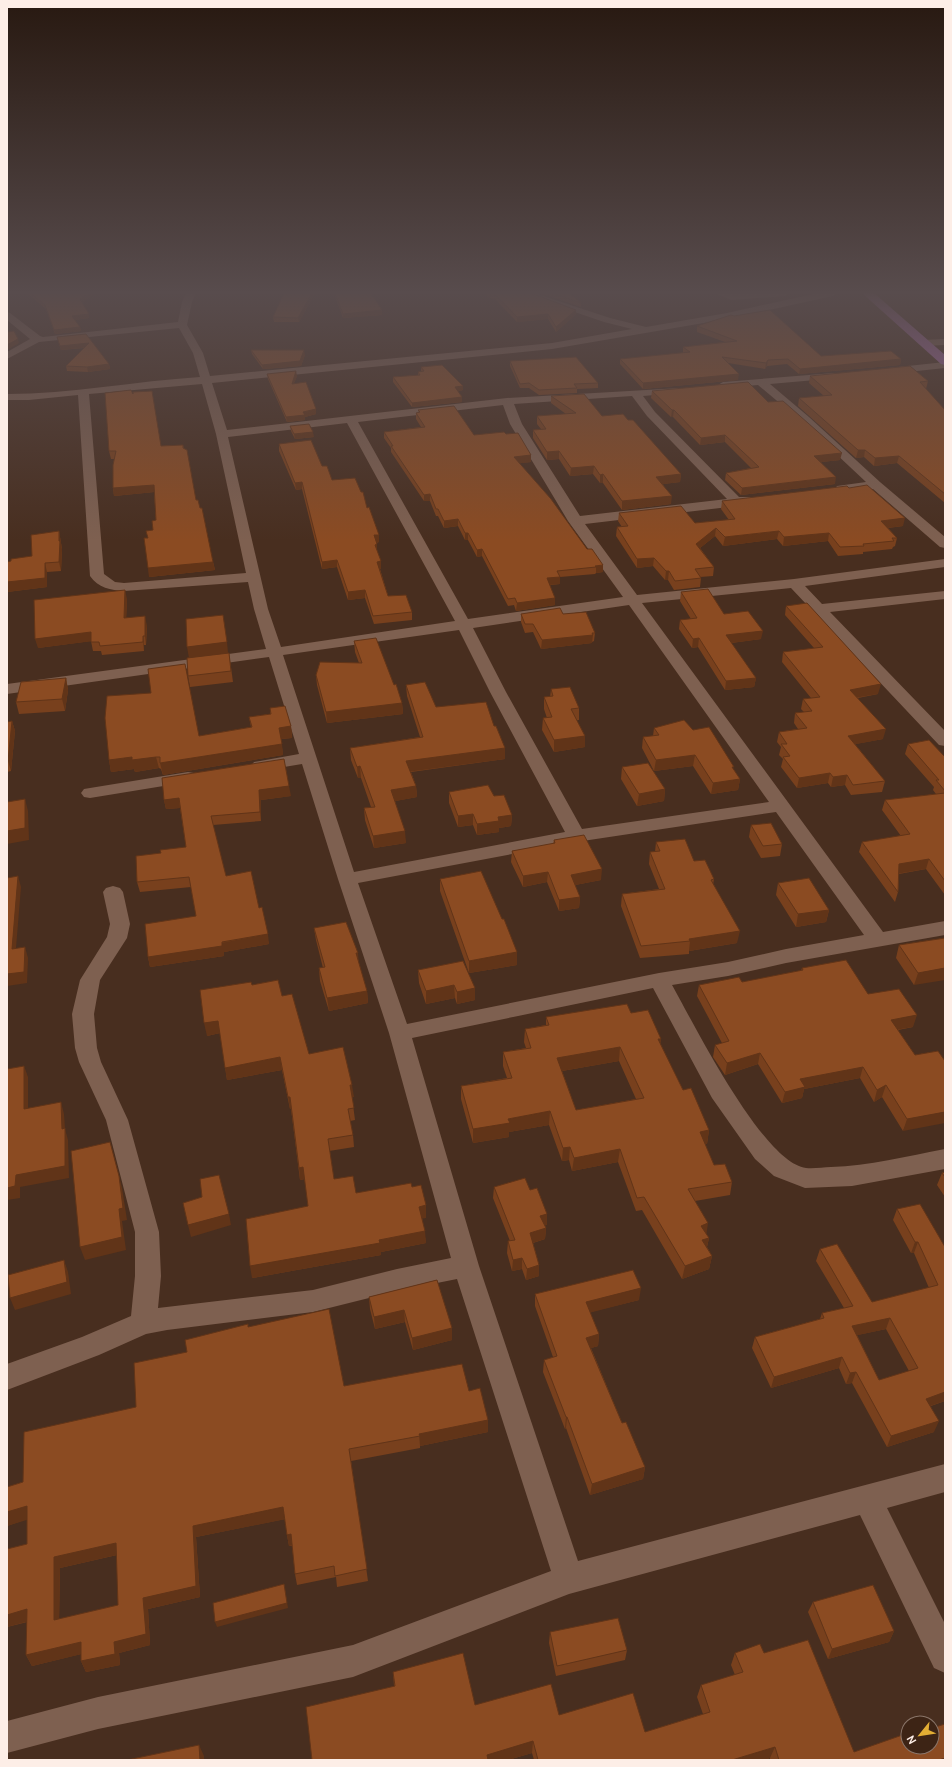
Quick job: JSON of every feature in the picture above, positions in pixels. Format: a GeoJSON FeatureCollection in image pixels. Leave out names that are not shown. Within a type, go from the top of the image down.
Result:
{"type":"FeatureCollection","features":[{"type":"Feature","properties":{"kind":"street"},"geometry":{"type":"LineString","coordinates":[[205,375],[222,434],[261,609],[347,880],[400,1033],[466,1266],[569,1579]]}},
{"type":"Feature","properties":{"kind":"street"},"geometry":{"type":"LineString","coordinates":[[10,398],[83,390],[253,375]]}},
{"type":"Feature","properties":{"kind":"street"},"geometry":{"type":"LineString","coordinates":[[709,386],[837,375]]}},
{"type":"Feature","properties":{"kind":"street"},"geometry":{"type":"LineString","coordinates":[[760,382],[805,419],[876,485],[945,544]]}},
{"type":"Feature","properties":{"kind":"street"},"geometry":{"type":"LineString","coordinates":[[222,434],[507,401],[636,394],[687,388]]}},
{"type":"Feature","properties":{"kind":"street"},"geometry":{"type":"LineString","coordinates":[[83,390],[97,576],[111,586],[124,587],[253,577]]}},
{"type":"Feature","properties":{"kind":"street"},"geometry":{"type":"LineString","coordinates":[[636,394],[651,414],[737,502]]}},
{"type":"Feature","properties":{"kind":"street"},"geometry":{"type":"LineString","coordinates":[[507,401],[516,424],[576,521],[878,940]]}},
{"type":"Feature","properties":{"kind":"street"},"geometry":{"type":"LineString","coordinates":[[351,420],[464,625],[498,692],[576,836]]}},
{"type":"Feature","properties":{"kind":"street"},"geometry":{"type":"LineString","coordinates":[[830,490],[876,485]]}},
{"type":"Feature","properties":{"kind":"street"},"geometry":{"type":"LineString","coordinates":[[576,521],[760,499]]}},
{"type":"Feature","properties":{"kind":"street"},"geometry":{"type":"LineString","coordinates":[[7,689],[633,600],[794,583],[945,563]]}},
{"type":"Feature","properties":{"kind":"street"},"geometry":{"type":"LineString","coordinates":[[794,583],[945,741]]}},
{"type":"Feature","properties":{"kind":"street"},"geometry":{"type":"LineString","coordinates":[[820,609],[945,595]]}},
{"type":"Feature","properties":{"kind":"street"},"geometry":{"type":"LineString","coordinates":[[240,768],[308,758]]}},
{"type":"Feature","properties":{"kind":"street"},"geometry":{"type":"LineString","coordinates":[[90,793],[203,774]]}},
{"type":"Feature","properties":{"kind":"street"},"geometry":{"type":"LineString","coordinates":[[347,880],[576,836],[781,806]]}},
{"type":"Feature","properties":{"kind":"street"},"geometry":{"type":"LineString","coordinates":[[113,892],[120,924],[117,938],[104,956],[90,980],[83,1014],[86,1048],[90,1062],[118,1120],[147,1232],[148,1276],[143,1323]]}},
{"type":"Feature","properties":{"kind":"street"},"geometry":{"type":"LineString","coordinates":[[400,1033],[659,980],[728,969],[786,956],[945,928]]}},
{"type":"Feature","properties":{"kind":"street"},"geometry":{"type":"LineString","coordinates":[[659,980],[720,1092],[763,1152],[782,1169],[806,1178],[852,1176],[945,1158]]}},
{"type":"Feature","properties":{"kind":"street"},"geometry":{"type":"LineString","coordinates":[[7,1377],[90,1346],[143,1323],[167,1318],[313,1301],[397,1280],[466,1266]]}},
{"type":"Feature","properties":{"kind":"street"},"geometry":{"type":"LineString","coordinates":[[7,1737],[98,1714],[354,1661],[569,1579],[945,1478]]}},
{"type":"Feature","properties":{"kind":"street"},"geometry":{"type":"LineString","coordinates":[[867,1499],[945,1657]]}},
{"type":"Feature","properties":{"kind":"building"},"geometry":{"type":"Polygon","coordinates":[[[268,375],[295,375],[292,384],[306,382],[316,409],[303,412],[305,415],[286,417],[268,375]]]}},
{"type":"Feature","properties":{"kind":"building"},"geometry":{"type":"Polygon","coordinates":[[[452,375],[463,386],[455,387],[462,397],[412,403],[393,377],[452,375]]]}},
{"type":"Feature","properties":{"kind":"building"},"geometry":{"type":"Polygon","coordinates":[[[516,375],[592,375],[598,383],[574,384],[577,388],[539,390],[529,383],[520,384],[516,375]]]}},
{"type":"Feature","properties":{"kind":"building"},"geometry":{"type":"Polygon","coordinates":[[[636,375],[723,375],[643,383],[636,375]]]}},
{"type":"Feature","properties":{"kind":"building"},"geometry":{"type":"Polygon","coordinates":[[[921,375],[928,381],[920,382],[945,410],[945,494],[899,456],[875,458],[865,450],[858,450],[799,398],[832,395],[810,376],[921,375]]]}},
{"type":"Feature","properties":{"kind":"building"},"geometry":{"type":"Polygon","coordinates":[[[748,382],[768,402],[783,401],[842,453],[814,456],[836,477],[742,488],[726,473],[759,467],[725,435],[701,438],[674,410],[672,410],[652,391],[748,382]]]}},
{"type":"Feature","properties":{"kind":"building"},"geometry":{"type":"Polygon","coordinates":[[[131,390],[133,394],[133,392],[152,391],[161,446],[183,445],[183,448],[187,450],[196,500],[198,500],[200,508],[202,508],[213,562],[148,568],[144,538],[148,538],[146,531],[153,530],[152,521],[156,520],[154,485],[113,488],[113,465],[116,451],[109,451],[105,393],[131,390]]]}},
{"type":"Feature","properties":{"kind":"building"},"geometry":{"type":"Polygon","coordinates":[[[584,394],[602,416],[623,414],[628,420],[633,420],[681,474],[656,477],[672,496],[622,501],[603,474],[600,475],[594,466],[571,468],[559,451],[547,452],[533,430],[546,429],[537,416],[576,413],[551,396],[584,394]]]}},
{"type":"Feature","properties":{"kind":"building"},"geometry":{"type":"Polygon","coordinates":[[[454,406],[474,435],[504,432],[506,434],[518,433],[531,455],[514,457],[551,499],[587,549],[592,549],[603,565],[557,571],[560,577],[547,578],[555,598],[517,603],[515,598],[508,599],[482,549],[477,550],[468,533],[465,533],[458,519],[444,521],[438,509],[436,509],[430,494],[424,495],[391,446],[393,446],[384,432],[425,427],[416,413],[420,412],[418,410],[454,406]]]}},
{"type":"Feature","properties":{"kind":"building"},"geometry":{"type":"Polygon","coordinates":[[[309,424],[313,432],[294,434],[290,426],[309,424]]]}},
{"type":"Feature","properties":{"kind":"building"},"geometry":{"type":"Polygon","coordinates":[[[311,440],[322,466],[327,466],[332,480],[355,478],[361,492],[363,492],[367,508],[369,507],[379,535],[374,535],[377,544],[375,545],[381,561],[377,562],[388,596],[406,595],[412,612],[373,616],[365,590],[348,592],[337,560],[322,562],[302,482],[295,483],[279,444],[311,440]]]}},
{"type":"Feature","properties":{"kind":"building"},"geometry":{"type":"Polygon","coordinates":[[[867,485],[905,518],[881,521],[897,538],[892,538],[894,541],[863,544],[864,546],[840,547],[829,533],[784,537],[779,531],[725,537],[716,528],[696,544],[714,567],[695,569],[701,578],[675,581],[669,571],[666,571],[654,558],[637,559],[617,527],[628,526],[619,513],[681,506],[695,523],[735,519],[722,501],[867,485]]]}},
{"type":"Feature","properties":{"kind":"building"},"geometry":{"type":"Polygon","coordinates":[[[59,531],[59,562],[45,563],[45,578],[7,582],[7,562],[11,561],[11,559],[32,556],[31,535],[59,531]]]}},
{"type":"Feature","properties":{"kind":"building"},"geometry":{"type":"Polygon","coordinates":[[[708,589],[724,614],[748,611],[763,631],[726,635],[756,678],[726,681],[699,638],[693,639],[680,620],[697,618],[681,592],[708,589]]]}},
{"type":"Feature","properties":{"kind":"building"},"geometry":{"type":"Polygon","coordinates":[[[125,590],[124,618],[145,616],[145,636],[143,636],[143,642],[100,646],[99,642],[91,642],[91,632],[35,639],[34,600],[125,590]]]}},
{"type":"Feature","properties":{"kind":"building"},"geometry":{"type":"Polygon","coordinates":[[[807,603],[881,684],[850,690],[886,729],[848,736],[885,781],[853,785],[847,775],[833,777],[830,773],[799,778],[783,757],[790,756],[781,744],[787,744],[779,732],[807,728],[795,713],[812,711],[803,699],[820,697],[783,652],[823,647],[786,606],[807,603]]]}},
{"type":"Feature","properties":{"kind":"building"},"geometry":{"type":"Polygon","coordinates":[[[560,608],[563,614],[586,612],[595,633],[592,633],[593,635],[542,640],[533,624],[525,624],[521,614],[560,608]]]}},
{"type":"Feature","properties":{"kind":"building"},"geometry":{"type":"Polygon","coordinates":[[[223,615],[227,642],[187,647],[186,619],[223,615]]]}},
{"type":"Feature","properties":{"kind":"building"},"geometry":{"type":"Polygon","coordinates":[[[376,638],[394,685],[396,684],[402,703],[326,712],[316,675],[320,662],[362,663],[354,641],[376,638]]]}},
{"type":"Feature","properties":{"kind":"building"},"geometry":{"type":"Polygon","coordinates":[[[229,653],[231,671],[188,676],[187,658],[229,653]]]}},
{"type":"Feature","properties":{"kind":"building"},"geometry":{"type":"Polygon","coordinates":[[[185,664],[199,736],[252,727],[249,717],[271,714],[270,708],[285,706],[291,726],[279,728],[282,744],[160,763],[160,757],[132,760],[132,757],[109,760],[105,718],[107,696],[151,693],[148,669],[185,664]]]}},
{"type":"Feature","properties":{"kind":"building"},"geometry":{"type":"Polygon","coordinates":[[[66,678],[62,699],[16,702],[21,682],[66,678]]]}},
{"type":"Feature","properties":{"kind":"building"},"geometry":{"type":"Polygon","coordinates":[[[425,682],[436,707],[486,702],[494,726],[496,726],[505,748],[406,761],[416,786],[391,790],[405,831],[373,836],[364,808],[375,807],[360,766],[357,767],[350,748],[423,737],[406,685],[425,682]]]}},
{"type":"Feature","properties":{"kind":"building"},"geometry":{"type":"Polygon","coordinates":[[[570,687],[579,708],[571,709],[585,736],[554,740],[543,718],[552,717],[544,697],[553,696],[551,689],[570,687]]]}},
{"type":"Feature","properties":{"kind":"building"},"geometry":{"type":"Polygon","coordinates":[[[684,720],[693,730],[709,727],[740,779],[713,783],[695,755],[656,760],[643,737],[659,735],[654,728],[684,720]]]}},
{"type":"Feature","properties":{"kind":"building"},"geometry":{"type":"Polygon","coordinates":[[[12,721],[8,761],[7,761],[7,722],[12,721]]]}},
{"type":"Feature","properties":{"kind":"building"},"geometry":{"type":"Polygon","coordinates":[[[929,740],[945,757],[945,791],[936,780],[939,780],[908,744],[929,740]]]}},
{"type":"Feature","properties":{"kind":"building"},"geometry":{"type":"Polygon","coordinates":[[[284,759],[289,786],[259,790],[260,812],[211,816],[226,876],[251,871],[259,908],[262,907],[268,934],[222,942],[222,946],[148,957],[145,924],[196,916],[189,877],[137,882],[136,856],[161,853],[160,850],[186,847],[179,798],[164,800],[162,778],[284,759]]]}},
{"type":"Feature","properties":{"kind":"building"},"geometry":{"type":"Polygon","coordinates":[[[648,763],[665,789],[639,794],[622,767],[648,763]]]}},
{"type":"Feature","properties":{"kind":"building"},"geometry":{"type":"Polygon","coordinates":[[[488,785],[494,796],[504,795],[512,815],[498,817],[499,821],[477,824],[473,814],[458,816],[449,792],[488,785]]]}},
{"type":"Feature","properties":{"kind":"building"},"geometry":{"type":"Polygon","coordinates":[[[945,793],[945,881],[929,859],[899,864],[898,892],[862,842],[910,834],[885,800],[945,793]]]}},
{"type":"Feature","properties":{"kind":"building"},"geometry":{"type":"Polygon","coordinates":[[[25,799],[25,828],[7,831],[7,802],[25,799]]]}},
{"type":"Feature","properties":{"kind":"building"},"geometry":{"type":"Polygon","coordinates":[[[771,823],[782,844],[763,846],[751,825],[771,823]]]}},
{"type":"Feature","properties":{"kind":"building"},"geometry":{"type":"Polygon","coordinates":[[[584,835],[602,869],[571,875],[580,897],[559,900],[548,872],[523,876],[512,851],[555,843],[554,840],[584,835]]]}},
{"type":"Feature","properties":{"kind":"building"},"geometry":{"type":"Polygon","coordinates":[[[685,839],[694,861],[705,860],[714,879],[711,880],[740,931],[689,939],[690,941],[641,946],[622,894],[665,889],[650,852],[660,851],[656,842],[685,839]]]}},
{"type":"Feature","properties":{"kind":"building"},"geometry":{"type":"Polygon","coordinates":[[[481,871],[502,919],[504,919],[517,952],[469,961],[440,879],[481,871]]]}},
{"type":"Feature","properties":{"kind":"building"},"geometry":{"type":"Polygon","coordinates":[[[18,876],[12,949],[25,947],[24,972],[7,974],[7,878],[18,876]]]}},
{"type":"Feature","properties":{"kind":"building"},"geometry":{"type":"Polygon","coordinates":[[[809,878],[829,910],[798,914],[778,883],[809,878]]]}},
{"type":"Feature","properties":{"kind":"building"},"geometry":{"type":"Polygon","coordinates":[[[346,922],[358,953],[356,953],[367,991],[327,998],[319,968],[325,967],[314,928],[346,922]]]}},
{"type":"Feature","properties":{"kind":"building"},"geometry":{"type":"Polygon","coordinates":[[[945,938],[945,968],[918,973],[899,945],[945,938]]]}},
{"type":"Feature","properties":{"kind":"building"},"geometry":{"type":"Polygon","coordinates":[[[846,960],[868,994],[899,989],[917,1015],[891,1020],[915,1055],[938,1051],[945,1061],[945,1112],[907,1119],[886,1085],[877,1090],[863,1067],[800,1079],[805,1087],[785,1092],[760,1053],[727,1063],[715,1045],[729,1041],[699,985],[739,977],[742,982],[803,970],[802,968],[846,960]]]}},
{"type":"Feature","properties":{"kind":"building"},"geometry":{"type":"Polygon","coordinates":[[[463,961],[475,988],[457,992],[454,985],[426,991],[418,970],[463,961]]]}},
{"type":"Feature","properties":{"kind":"building"},"geometry":{"type":"Polygon","coordinates":[[[278,980],[282,996],[292,994],[309,1054],[343,1047],[352,1085],[350,1085],[354,1108],[348,1109],[353,1135],[328,1139],[334,1179],[353,1176],[356,1193],[411,1183],[412,1187],[421,1185],[426,1205],[419,1207],[425,1231],[379,1240],[380,1243],[250,1266],[246,1219],[308,1206],[303,1167],[299,1168],[290,1097],[288,1097],[280,1057],[225,1068],[218,1021],[204,1023],[200,990],[251,982],[252,985],[278,980]]]}},
{"type":"Feature","properties":{"kind":"building"},"geometry":{"type":"Polygon","coordinates":[[[627,1004],[631,1013],[648,1010],[661,1039],[658,1039],[683,1090],[691,1088],[709,1130],[700,1132],[714,1165],[725,1164],[732,1182],[688,1189],[708,1223],[701,1226],[709,1238],[702,1240],[712,1256],[685,1266],[644,1197],[637,1198],[620,1149],[574,1158],[570,1147],[563,1148],[550,1111],[508,1119],[510,1123],[473,1129],[461,1086],[512,1078],[503,1052],[531,1048],[525,1029],[549,1025],[546,1017],[627,1004]],[[620,1047],[557,1058],[576,1110],[644,1098],[620,1047]]]}},
{"type":"Feature","properties":{"kind":"building"},"geometry":{"type":"Polygon","coordinates":[[[24,1066],[24,1109],[61,1102],[62,1129],[65,1128],[65,1166],[16,1175],[15,1186],[7,1188],[7,1069],[24,1066]]]}},
{"type":"Feature","properties":{"kind":"building"},"geometry":{"type":"Polygon","coordinates":[[[110,1142],[119,1176],[123,1208],[119,1209],[122,1237],[80,1247],[71,1151],[110,1142]]]}},
{"type":"Feature","properties":{"kind":"building"},"geometry":{"type":"Polygon","coordinates":[[[219,1175],[229,1214],[188,1225],[183,1203],[202,1197],[200,1179],[219,1175]]]}},
{"type":"Feature","properties":{"kind":"building"},"geometry":{"type":"Polygon","coordinates":[[[525,1178],[530,1190],[537,1188],[547,1214],[540,1216],[546,1228],[530,1233],[539,1265],[527,1269],[522,1258],[513,1260],[508,1241],[515,1240],[494,1187],[525,1178]]]}},
{"type":"Feature","properties":{"kind":"building"},"geometry":{"type":"Polygon","coordinates":[[[920,1204],[945,1247],[945,1392],[926,1399],[939,1421],[891,1436],[856,1372],[850,1373],[842,1357],[774,1377],[755,1337],[824,1318],[822,1313],[853,1306],[820,1249],[837,1244],[872,1302],[938,1285],[918,1242],[915,1242],[897,1209],[920,1204]],[[890,1318],[852,1326],[879,1380],[918,1368],[890,1318]]]}},
{"type":"Feature","properties":{"kind":"building"},"geometry":{"type":"Polygon","coordinates":[[[64,1260],[67,1282],[10,1298],[8,1275],[64,1260]]]}},
{"type":"Feature","properties":{"kind":"building"},"geometry":{"type":"Polygon","coordinates":[[[633,1270],[641,1288],[586,1302],[599,1334],[586,1338],[622,1423],[626,1422],[645,1467],[592,1484],[544,1360],[557,1356],[535,1294],[633,1270]]]}},
{"type":"Feature","properties":{"kind":"building"},"geometry":{"type":"Polygon","coordinates":[[[437,1280],[452,1328],[412,1338],[404,1310],[374,1317],[369,1297],[437,1280]]]}},
{"type":"Feature","properties":{"kind":"building"},"geometry":{"type":"Polygon","coordinates":[[[329,1309],[344,1386],[462,1364],[469,1391],[480,1388],[488,1420],[419,1434],[420,1436],[349,1449],[367,1569],[335,1576],[334,1566],[295,1574],[291,1534],[287,1535],[283,1507],[193,1526],[196,1586],[143,1598],[146,1634],[114,1642],[115,1654],[81,1661],[81,1642],[26,1655],[27,1609],[7,1615],[7,1549],[27,1544],[27,1506],[7,1512],[7,1487],[23,1482],[24,1432],[136,1407],[134,1363],[187,1352],[185,1340],[248,1324],[248,1327],[329,1309]],[[116,1543],[54,1557],[54,1620],[118,1605],[116,1543]]]}},
{"type":"Feature","properties":{"kind":"building"},"geometry":{"type":"Polygon","coordinates":[[[284,1584],[287,1603],[215,1622],[213,1603],[284,1584]]]}},
{"type":"Feature","properties":{"kind":"building"},"geometry":{"type":"Polygon","coordinates":[[[873,1585],[894,1631],[832,1649],[813,1602],[873,1585]]]}},
{"type":"Feature","properties":{"kind":"building"},"geometry":{"type":"Polygon","coordinates":[[[618,1618],[627,1650],[557,1666],[550,1632],[618,1618]]]}},
{"type":"Feature","properties":{"kind":"building"},"geometry":{"type":"Polygon","coordinates":[[[808,1640],[854,1752],[900,1736],[900,1755],[940,1755],[940,1726],[945,1724],[945,1758],[939,1760],[779,1760],[775,1747],[732,1760],[538,1760],[533,1741],[487,1755],[488,1760],[312,1760],[306,1707],[395,1686],[393,1672],[463,1653],[475,1705],[551,1684],[559,1715],[633,1693],[645,1732],[710,1712],[701,1685],[743,1672],[735,1653],[760,1644],[764,1653],[808,1640]]]}},
{"type":"Feature","properties":{"kind":"building"},"geometry":{"type":"Polygon","coordinates":[[[199,1745],[200,1760],[127,1760],[199,1745]]]}}]}
